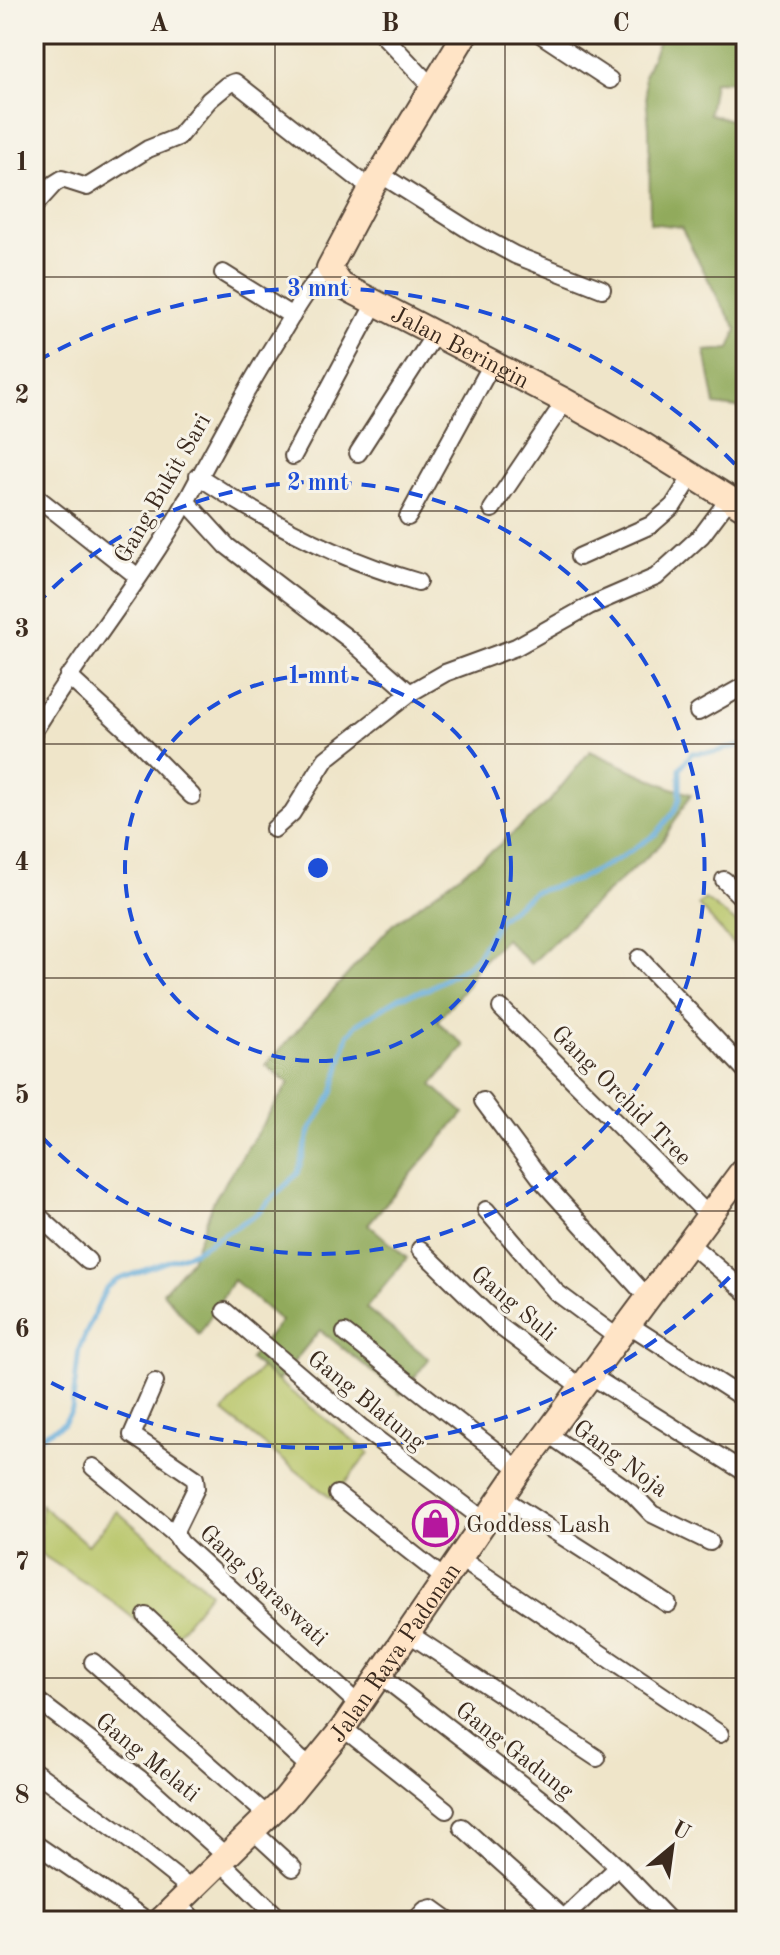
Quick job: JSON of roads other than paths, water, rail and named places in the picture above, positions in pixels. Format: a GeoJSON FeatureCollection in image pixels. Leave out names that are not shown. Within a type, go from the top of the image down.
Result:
{"type":"FeatureCollection","features":[{"type":"Feature","properties":{"kind":"main road"},"geometry":{"type":"LineString","coordinates":[[329,268],[375,182],[465,34]]}},
{"type":"Feature","properties":{"kind":"main road","name":"Jalan Beringin"},"geometry":{"type":"LineString","coordinates":[[329,268],[341,285],[565,401],[738,504]]}},
{"type":"Feature","properties":{"kind":"main road","name":"Jalan Raya Padonan"},"geometry":{"type":"LineString","coordinates":[[160,1921],[261,1823],[343,1728],[484,1520],[746,1166]]}},
{"type":"Feature","properties":{"kind":"street"},"geometry":{"type":"LineString","coordinates":[[382,34],[433,88]]}},
{"type":"Feature","properties":{"kind":"street"},"geometry":{"type":"LineString","coordinates":[[540,34],[610,80]]}},
{"type":"Feature","properties":{"kind":"street"},"geometry":{"type":"LineString","coordinates":[[34,206],[62,179],[87,187],[148,149],[178,137],[209,100],[235,82],[375,182],[515,255],[602,289]]}},
{"type":"Feature","properties":{"kind":"street","name":"Gang Bukit Sari"},"geometry":{"type":"LineString","coordinates":[[34,731],[186,501],[242,396],[312,284],[329,268]]}},
{"type":"Feature","properties":{"kind":"street"},"geometry":{"type":"LineString","coordinates":[[223,273],[292,316]]}},
{"type":"Feature","properties":{"kind":"street"},"geometry":{"type":"LineString","coordinates":[[293,456],[375,303]]}},
{"type":"Feature","properties":{"kind":"street"},"geometry":{"type":"LineString","coordinates":[[358,453],[434,335]]}},
{"type":"Feature","properties":{"kind":"street"},"geometry":{"type":"LineString","coordinates":[[408,517],[492,364]]}},
{"type":"Feature","properties":{"kind":"street"},"geometry":{"type":"LineString","coordinates":[[492,509],[565,401]]}},
{"type":"Feature","properties":{"kind":"street"},"geometry":{"type":"LineString","coordinates":[[198,476],[318,546],[376,570],[418,582]]}},
{"type":"Feature","properties":{"kind":"street"},"geometry":{"type":"LineString","coordinates":[[579,557],[651,525],[673,506],[692,476]]}},
{"type":"Feature","properties":{"kind":"street"},"geometry":{"type":"LineString","coordinates":[[34,495],[138,577]]}},
{"type":"Feature","properties":{"kind":"street"},"geometry":{"type":"LineString","coordinates":[[186,501],[227,546],[350,640],[410,693]]}},
{"type":"Feature","properties":{"kind":"street"},"geometry":{"type":"LineString","coordinates":[[274,829],[292,813],[326,759],[410,693],[445,673],[516,647],[589,606],[656,577],[738,504]]}},
{"type":"Feature","properties":{"kind":"street"},"geometry":{"type":"LineString","coordinates":[[68,676],[192,796]]}},
{"type":"Feature","properties":{"kind":"street"},"geometry":{"type":"LineString","coordinates":[[698,712],[746,685]]}},
{"type":"Feature","properties":{"kind":"street"},"geometry":{"type":"LineString","coordinates":[[724,880],[746,902]]}},
{"type":"Feature","properties":{"kind":"street"},"geometry":{"type":"LineString","coordinates":[[639,958],[746,1071]]}},
{"type":"Feature","properties":{"kind":"street","name":"Gang Orchid Tree"},"geometry":{"type":"LineString","coordinates":[[501,1008],[709,1216]]}},
{"type":"Feature","properties":{"kind":"street"},"geometry":{"type":"LineString","coordinates":[[483,1101],[544,1183],[648,1298]]}},
{"type":"Feature","properties":{"kind":"street"},"geometry":{"type":"LineString","coordinates":[[486,1210],[556,1292],[746,1400]]}},
{"type":"Feature","properties":{"kind":"street"},"geometry":{"type":"LineString","coordinates":[[34,1212],[88,1261]]}},
{"type":"Feature","properties":{"kind":"street"},"geometry":{"type":"LineString","coordinates":[[689,1243],[746,1292]]}},
{"type":"Feature","properties":{"kind":"street","name":"Gang Suli"},"geometry":{"type":"LineString","coordinates":[[420,1249],[498,1325],[586,1381],[746,1473]]}},
{"type":"Feature","properties":{"kind":"street","name":"Gang Blatung"},"geometry":{"type":"LineString","coordinates":[[225,1311],[362,1428],[484,1520]]}},
{"type":"Feature","properties":{"kind":"street"},"geometry":{"type":"LineString","coordinates":[[345,1333],[520,1470]]}},
{"type":"Feature","properties":{"kind":"street","name":"Gang Saraswati"},"geometry":{"type":"LineString","coordinates":[[155,1382],[132,1435],[195,1478],[196,1488],[176,1529],[181,1543],[359,1705]]}},
{"type":"Feature","properties":{"kind":"street","name":"Gang Noja"},"geometry":{"type":"LineString","coordinates":[[547,1433],[631,1492],[652,1514],[710,1542]]}},
{"type":"Feature","properties":{"kind":"street"},"geometry":{"type":"LineString","coordinates":[[93,1467],[176,1535]]}},
{"type":"Feature","properties":{"kind":"street"},"geometry":{"type":"LineString","coordinates":[[337,1494],[445,1579]]}},
{"type":"Feature","properties":{"kind":"street"},"geometry":{"type":"LineString","coordinates":[[501,1497],[668,1604]]}},
{"type":"Feature","properties":{"kind":"street"},"geometry":{"type":"LineString","coordinates":[[459,1558],[720,1734]]}},
{"type":"Feature","properties":{"kind":"street"},"geometry":{"type":"LineString","coordinates":[[146,1616],[310,1768]]}},
{"type":"Feature","properties":{"kind":"street"},"geometry":{"type":"LineString","coordinates":[[408,1633],[597,1758]]}},
{"type":"Feature","properties":{"kind":"street"},"geometry":{"type":"LineString","coordinates":[[93,1662],[261,1823],[293,1868]]}},
{"type":"Feature","properties":{"kind":"street","name":"Gang Gadung"},"geometry":{"type":"LineString","coordinates":[[380,1675],[565,1818],[670,1921]]}},
{"type":"Feature","properties":{"kind":"street","name":"Gang Melati"},"geometry":{"type":"LineString","coordinates":[[34,1698],[127,1768],[224,1860],[282,1921]]}},
{"type":"Feature","properties":{"kind":"street"},"geometry":{"type":"LineString","coordinates":[[343,1728],[446,1810]]}},
{"type":"Feature","properties":{"kind":"street"},"geometry":{"type":"LineString","coordinates":[[34,1771],[119,1832],[185,1897],[195,1921]]}},
{"type":"Feature","properties":{"kind":"street"},"geometry":{"type":"LineString","coordinates":[[462,1827],[561,1916],[567,1915],[618,1867]]}},
{"type":"Feature","properties":{"kind":"street"},"geometry":{"type":"LineString","coordinates":[[34,1843],[148,1921]]}},
{"type":"Feature","properties":{"kind":"street"},"geometry":{"type":"LineString","coordinates":[[415,1921],[428,1908],[437,1910],[450,1921]]}},
{"type":"Feature","properties":{"kind":"waterway"},"geometry":{"type":"LineString","coordinates":[[34,1440],[64,1423],[72,1410],[79,1349],[106,1288],[117,1280],[193,1252],[254,1216],[298,1173],[310,1131],[333,1093],[348,1035],[357,1024],[400,997],[428,989],[465,967],[476,958],[499,919],[534,892],[577,880],[618,859],[656,834],[674,812],[680,799],[680,768],[692,753],[715,752],[746,744]]}},
{"type":"Feature","properties":{"kind":"place","name":"Goddess Lash"},"geometry":{"type":"Point","coordinates":[435,1524]}}]}
